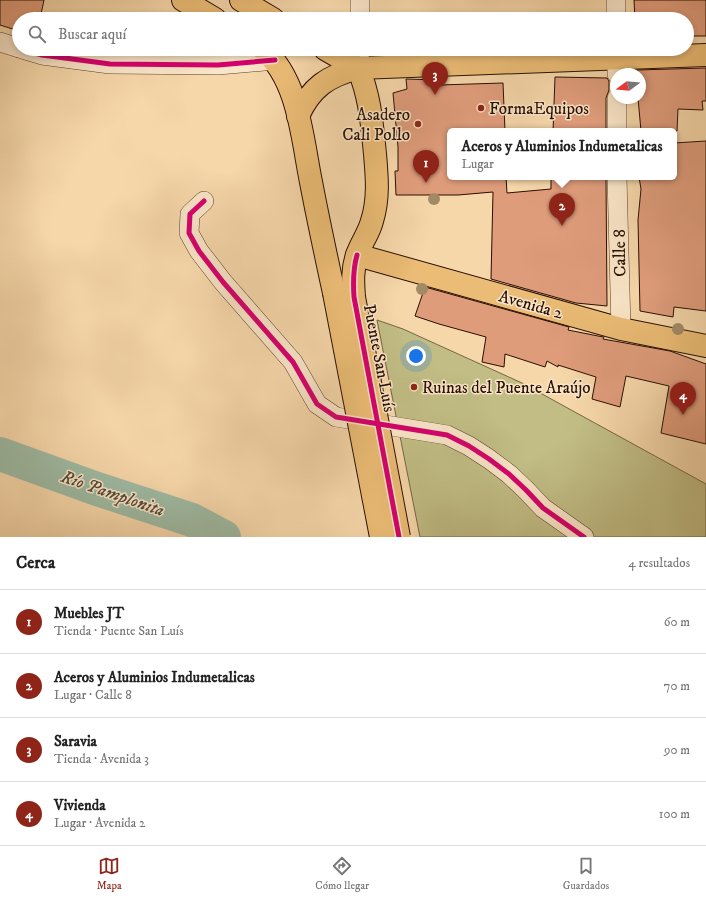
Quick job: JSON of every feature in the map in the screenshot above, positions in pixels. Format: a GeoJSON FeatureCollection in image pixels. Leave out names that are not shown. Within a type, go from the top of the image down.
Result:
{"type":"FeatureCollection","features":[{"type":"Feature","properties":{"kind":"main road"},"geometry":{"type":"LineString","coordinates":[[183,0],[203,12]]}},
{"type":"Feature","properties":{"kind":"main road"},"geometry":{"type":"LineString","coordinates":[[241,0],[261,12]]}},
{"type":"Feature","properties":{"kind":"main road"},"geometry":{"type":"LineString","coordinates":[[694,56],[706,55]]}},
{"type":"Feature","properties":{"kind":"main road","name":"Puente San Luís"},"geometry":{"type":"LineString","coordinates":[[270,56],[287,82],[298,116],[344,295],[399,537]]}},
{"type":"Feature","properties":{"kind":"main road"},"geometry":{"type":"LineString","coordinates":[[298,116],[307,98],[322,83],[339,74],[359,58],[617,60],[688,56]]}},
{"type":"Feature","properties":{"kind":"main road","name":"Puente San Luís"},"geometry":{"type":"LineString","coordinates":[[359,58],[372,115],[377,195],[368,235],[357,255],[353,282],[344,295],[381,537]]}},
{"type":"Feature","properties":{"kind":"main road","name":"Avenida 2"},"geometry":{"type":"LineString","coordinates":[[357,255],[621,329],[706,346]]}},
{"type":"Feature","properties":{"kind":"street"},"geometry":{"type":"LineString","coordinates":[[360,0],[360,12]]}},
{"type":"Feature","properties":{"kind":"street"},"geometry":{"type":"LineString","coordinates":[[616,0],[616,12]]}},
{"type":"Feature","properties":{"kind":"street"},"geometry":{"type":"LineString","coordinates":[[0,42],[12,46]]}},
{"type":"Feature","properties":{"kind":"street"},"geometry":{"type":"LineString","coordinates":[[50,56],[110,64],[218,65],[264,56]]}},
{"type":"Feature","properties":{"kind":"street"},"geometry":{"type":"LineString","coordinates":[[617,104],[617,128]]}},
{"type":"Feature","properties":{"kind":"street","name":"Calle 8"},"geometry":{"type":"LineString","coordinates":[[617,180],[621,329]]}},
{"type":"Feature","properties":{"kind":"street"},"geometry":{"type":"LineString","coordinates":[[204,201],[190,214],[189,233],[199,251],[223,282],[293,362],[317,404],[336,417],[447,435],[489,459],[509,474],[543,508],[584,537]]}},
{"type":"Feature","properties":{"kind":"shaded area"},"geometry":{"type":"Polygon","coordinates":[[[377,320],[403,329],[522,383],[706,484],[706,537],[420,537],[377,320]]]}},
{"type":"Feature","properties":{"kind":"building"},"geometry":{"type":"Polygon","coordinates":[[[0,0],[44,0],[41,12],[12,12],[12,29],[0,25],[0,0]]]}},
{"type":"Feature","properties":{"kind":"building"},"geometry":{"type":"Polygon","coordinates":[[[634,0],[706,0],[706,36],[694,36],[694,12],[635,12],[634,0]]]}},
{"type":"Feature","properties":{"kind":"building"},"geometry":{"type":"Polygon","coordinates":[[[706,68],[706,101],[702,101],[703,110],[678,109],[677,131],[677,128],[641,128],[639,104],[646,104],[646,70],[706,68]]]}},
{"type":"Feature","properties":{"kind":"building"},"geometry":{"type":"Polygon","coordinates":[[[555,77],[607,78],[609,81],[609,90],[606,98],[606,128],[553,128],[555,77]]]}},
{"type":"Feature","properties":{"kind":"building"},"geometry":{"type":"Polygon","coordinates":[[[406,79],[439,80],[439,85],[503,83],[505,128],[447,128],[447,180],[506,180],[507,193],[551,189],[551,180],[606,180],[607,306],[576,303],[491,279],[493,192],[458,195],[396,195],[395,171],[398,171],[398,147],[393,93],[407,89],[406,79]]]}},
{"type":"Feature","properties":{"kind":"building"},"geometry":{"type":"Polygon","coordinates":[[[706,141],[706,311],[674,307],[673,317],[640,311],[638,220],[641,189],[640,180],[677,180],[677,143],[706,141]]]}},
{"type":"Feature","properties":{"kind":"building"},"geometry":{"type":"Polygon","coordinates":[[[425,287],[569,327],[568,330],[604,337],[603,339],[670,351],[706,364],[706,444],[661,433],[669,386],[626,376],[620,407],[592,399],[596,377],[558,365],[558,367],[547,361],[545,367],[505,354],[504,367],[482,362],[486,337],[415,316],[425,287]]]}},
{"type":"Feature","properties":{"kind":"waterway","name":"Río Pamplonita"},"geometry":{"type":"LineString","coordinates":[[0,454],[97,489],[192,520],[224,537]]}},
{"type":"Feature","properties":{"kind":"cycle path"},"geometry":{"type":"LineString","coordinates":[[50,56],[110,64],[218,65],[275,60]]}},
{"type":"Feature","properties":{"kind":"cycle path"},"geometry":{"type":"LineString","coordinates":[[204,201],[190,214],[189,233],[199,251],[223,282],[293,362],[317,404],[336,417],[447,435],[469,446],[489,459],[509,474],[543,508],[584,537]]}},
{"type":"Feature","properties":{"kind":"cycle path"},"geometry":{"type":"LineString","coordinates":[[357,255],[353,286],[354,297],[399,537]]}},
{"type":"Feature","properties":{"kind":"place","name":"Saravia"},"geometry":{"type":"Point","coordinates":[435,95]}},
{"type":"Feature","properties":{"kind":"place","name":"FormaEquipos"},"geometry":{"type":"Point","coordinates":[481,108]}},
{"type":"Feature","properties":{"kind":"place","name":"Asadero Cali Pollo"},"geometry":{"type":"Point","coordinates":[418,124]}},
{"type":"Feature","properties":{"kind":"place","name":"Muebles JT"},"geometry":{"type":"Point","coordinates":[426,183]}},
{"type":"Feature","properties":{"kind":"place","name":"Aceros y Aluminios Indumetalicas"},"geometry":{"type":"Point","coordinates":[562,226]}},
{"type":"Feature","properties":{"kind":"place","name":"Ruinas del Puente Araújo"},"geometry":{"type":"Point","coordinates":[414,387]}},
{"type":"Feature","properties":{"kind":"place","name":"Vivienda"},"geometry":{"type":"Point","coordinates":[683,415]}}]}
